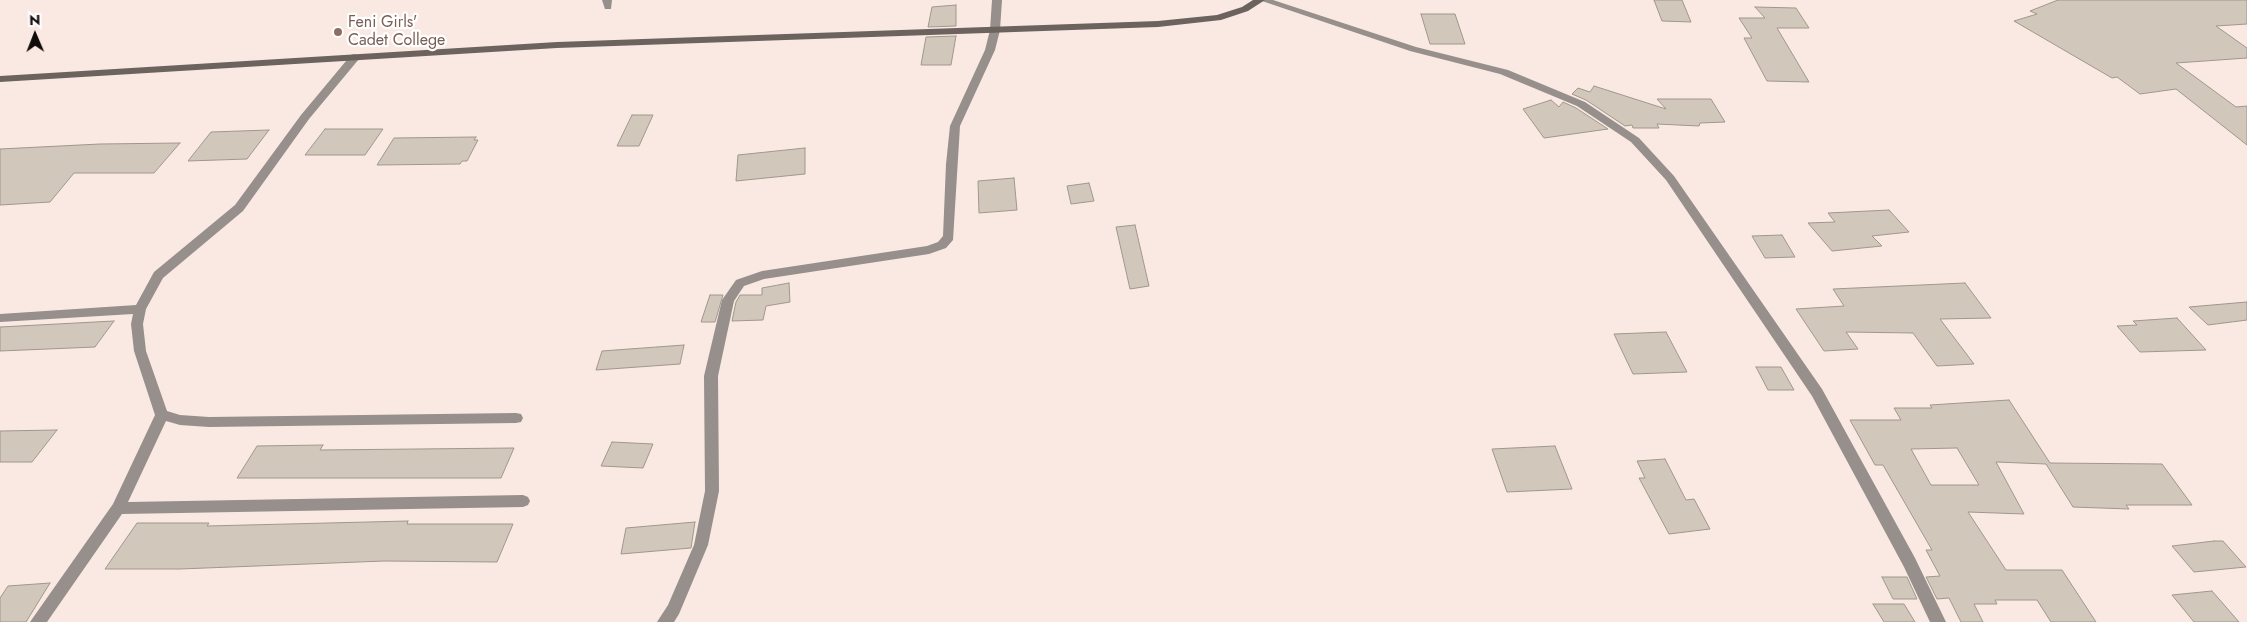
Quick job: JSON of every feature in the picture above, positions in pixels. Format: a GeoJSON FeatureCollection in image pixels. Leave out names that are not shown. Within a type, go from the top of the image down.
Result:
{"type":"FeatureCollection","features":[{"type":"Feature","properties":{"kind":"main road"},"geometry":{"type":"LineString","coordinates":[[0,79],[557,44],[1158,24],[1209,19],[1246,9],[1260,0]]}},
{"type":"Feature","properties":{"kind":"street"},"geometry":{"type":"LineString","coordinates":[[666,622],[674,609],[701,545],[712,491],[711,376],[728,300],[735,287],[762,275],[929,250],[942,245],[950,237],[951,164],[955,126],[990,50],[995,30],[997,0]]}},
{"type":"Feature","properties":{"kind":"street"},"geometry":{"type":"LineString","coordinates":[[1264,0],[1413,49],[1504,72],[1581,104],[1635,140],[1670,178],[1817,393],[1910,564],[1938,622]]}},
{"type":"Feature","properties":{"kind":"street"},"geometry":{"type":"LineString","coordinates":[[38,622],[118,508],[162,415],[140,351],[137,324],[140,309],[158,275],[239,208],[305,117],[354,57]]}},
{"type":"Feature","properties":{"kind":"street"},"geometry":{"type":"LineString","coordinates":[[0,318],[140,309]]}},
{"type":"Feature","properties":{"kind":"street"},"geometry":{"type":"LineString","coordinates":[[162,415],[175,419],[209,422],[516,418]]}},
{"type":"Feature","properties":{"kind":"street"},"geometry":{"type":"LineString","coordinates":[[118,508],[523,501]]}},
{"type":"Feature","properties":{"kind":"building"},"geometry":{"type":"Polygon","coordinates":[[[1654,0],[1682,0],[1691,22],[1662,21],[1654,0]]]}},
{"type":"Feature","properties":{"kind":"building"},"geometry":{"type":"Polygon","coordinates":[[[2058,0],[2247,0],[2247,24],[2216,26],[2247,48],[2247,58],[2176,63],[2236,107],[2247,106],[2247,145],[2176,89],[2140,94],[2117,77],[2112,78],[2014,21],[2037,14],[2030,11],[2058,0]]]}},
{"type":"Feature","properties":{"kind":"building"},"geometry":{"type":"Polygon","coordinates":[[[956,5],[956,26],[928,27],[932,7],[956,5]]]}},
{"type":"Feature","properties":{"kind":"building"},"geometry":{"type":"Polygon","coordinates":[[[1755,7],[1796,8],[1809,28],[1777,28],[1809,82],[1767,81],[1744,38],[1752,38],[1739,18],[1765,18],[1755,7]]]}},
{"type":"Feature","properties":{"kind":"building"},"geometry":{"type":"Polygon","coordinates":[[[1421,14],[1455,14],[1465,44],[1430,44],[1421,14]]]}},
{"type":"Feature","properties":{"kind":"building"},"geometry":{"type":"Polygon","coordinates":[[[956,36],[951,65],[921,65],[926,37],[956,36]]]}},
{"type":"Feature","properties":{"kind":"building"},"geometry":{"type":"Polygon","coordinates":[[[1594,86],[1666,109],[1657,99],[1711,99],[1725,122],[1700,123],[1699,126],[1657,124],[1659,128],[1633,128],[1632,125],[1625,126],[1586,100],[1572,94],[1578,88],[1590,92],[1594,86]]]}},
{"type":"Feature","properties":{"kind":"building"},"geometry":{"type":"Polygon","coordinates":[[[1551,100],[1559,107],[1563,102],[1576,108],[1608,129],[1544,138],[1523,109],[1551,100]]]}},
{"type":"Feature","properties":{"kind":"building"},"geometry":{"type":"Polygon","coordinates":[[[632,115],[653,115],[639,146],[617,146],[632,115]]]}},
{"type":"Feature","properties":{"kind":"building"},"geometry":{"type":"Polygon","coordinates":[[[325,129],[383,129],[365,155],[305,155],[325,129]]]}},
{"type":"Feature","properties":{"kind":"building"},"geometry":{"type":"Polygon","coordinates":[[[269,130],[247,159],[188,161],[211,132],[269,130]]]}},
{"type":"Feature","properties":{"kind":"building"},"geometry":{"type":"Polygon","coordinates":[[[476,137],[474,140],[478,140],[467,161],[462,161],[460,164],[377,165],[394,138],[476,137]]]}},
{"type":"Feature","properties":{"kind":"building"},"geometry":{"type":"Polygon","coordinates":[[[180,143],[154,173],[74,173],[50,202],[0,205],[0,149],[100,144],[180,143]]]}},
{"type":"Feature","properties":{"kind":"building"},"geometry":{"type":"Polygon","coordinates":[[[805,148],[805,174],[736,181],[738,155],[805,148]]]}},
{"type":"Feature","properties":{"kind":"building"},"geometry":{"type":"Polygon","coordinates":[[[1014,178],[1017,210],[979,213],[978,181],[1014,178]]]}},
{"type":"Feature","properties":{"kind":"building"},"geometry":{"type":"Polygon","coordinates":[[[1089,183],[1094,201],[1071,204],[1067,186],[1089,183]]]}},
{"type":"Feature","properties":{"kind":"building"},"geometry":{"type":"Polygon","coordinates":[[[1889,210],[1909,232],[1872,236],[1882,246],[1832,251],[1808,223],[1835,222],[1828,213],[1889,210]]]}},
{"type":"Feature","properties":{"kind":"building"},"geometry":{"type":"Polygon","coordinates":[[[1135,225],[1149,286],[1130,289],[1116,227],[1135,225]]]}},
{"type":"Feature","properties":{"kind":"building"},"geometry":{"type":"Polygon","coordinates":[[[1782,235],[1795,257],[1765,258],[1752,236],[1782,235]]]}},
{"type":"Feature","properties":{"kind":"building"},"geometry":{"type":"Polygon","coordinates":[[[789,283],[790,302],[766,306],[763,320],[732,321],[736,302],[740,295],[762,295],[762,288],[789,283]]]}},
{"type":"Feature","properties":{"kind":"building"},"geometry":{"type":"Polygon","coordinates":[[[1965,283],[1991,318],[1940,319],[1974,364],[1937,366],[1913,333],[1846,332],[1858,349],[1824,351],[1796,309],[1844,306],[1833,289],[1965,283]]]}},
{"type":"Feature","properties":{"kind":"building"},"geometry":{"type":"Polygon","coordinates":[[[710,295],[723,295],[715,322],[701,322],[710,295]]]}},
{"type":"Feature","properties":{"kind":"building"},"geometry":{"type":"Polygon","coordinates":[[[2247,302],[2247,320],[2208,325],[2189,307],[2247,302]]]}},
{"type":"Feature","properties":{"kind":"building"},"geometry":{"type":"Polygon","coordinates":[[[2177,318],[2206,350],[2140,352],[2117,326],[2137,325],[2133,321],[2177,318]]]}},
{"type":"Feature","properties":{"kind":"building"},"geometry":{"type":"Polygon","coordinates":[[[114,321],[95,347],[0,351],[0,327],[114,321]]]}},
{"type":"Feature","properties":{"kind":"building"},"geometry":{"type":"Polygon","coordinates":[[[1666,332],[1687,372],[1633,374],[1614,334],[1666,332]]]}},
{"type":"Feature","properties":{"kind":"building"},"geometry":{"type":"Polygon","coordinates":[[[684,345],[680,364],[596,370],[602,351],[684,345]]]}},
{"type":"Feature","properties":{"kind":"building"},"geometry":{"type":"Polygon","coordinates":[[[1756,367],[1781,367],[1794,390],[1768,390],[1756,367]]]}},
{"type":"Feature","properties":{"kind":"building"},"geometry":{"type":"Polygon","coordinates":[[[2009,400],[2050,463],[2162,464],[2192,505],[2126,505],[2129,509],[2073,507],[2046,464],[1996,462],[2024,514],[1968,512],[2006,570],[2062,570],[2096,622],[2051,622],[2037,600],[1995,600],[1997,604],[1974,604],[1983,622],[1961,622],[1949,598],[1937,599],[1926,577],[1940,576],[1926,550],[1932,550],[1883,465],[1875,465],[1850,420],[1901,420],[1894,408],[1932,408],[1930,405],[2009,400]],[[1957,448],[1911,449],[1931,485],[1979,485],[1957,448]]]}},
{"type":"Feature","properties":{"kind":"building"},"geometry":{"type":"Polygon","coordinates":[[[57,430],[32,462],[0,462],[0,431],[57,430]]]}},
{"type":"Feature","properties":{"kind":"building"},"geometry":{"type":"Polygon","coordinates":[[[612,442],[653,444],[643,468],[601,466],[612,442]]]}},
{"type":"Feature","properties":{"kind":"building"},"geometry":{"type":"Polygon","coordinates":[[[323,445],[320,450],[514,448],[501,478],[237,478],[257,446],[323,445]]]}},
{"type":"Feature","properties":{"kind":"building"},"geometry":{"type":"Polygon","coordinates":[[[1555,446],[1572,489],[1507,492],[1492,449],[1555,446]]]}},
{"type":"Feature","properties":{"kind":"building"},"geometry":{"type":"Polygon","coordinates":[[[1665,459],[1686,500],[1694,499],[1710,529],[1669,534],[1639,478],[1645,478],[1637,461],[1665,459]]]}},
{"type":"Feature","properties":{"kind":"building"},"geometry":{"type":"Polygon","coordinates":[[[408,521],[407,524],[513,524],[497,562],[384,561],[180,569],[105,569],[137,523],[209,523],[207,526],[408,521]]]}},
{"type":"Feature","properties":{"kind":"building"},"geometry":{"type":"Polygon","coordinates":[[[695,522],[691,548],[621,554],[626,528],[695,522]]]}},
{"type":"Feature","properties":{"kind":"building"},"geometry":{"type":"Polygon","coordinates":[[[2223,541],[2246,567],[2194,572],[2172,546],[2223,541]]]}},
{"type":"Feature","properties":{"kind":"building"},"geometry":{"type":"Polygon","coordinates":[[[1882,577],[1907,577],[1917,599],[1893,599],[1882,577]]]}},
{"type":"Feature","properties":{"kind":"building"},"geometry":{"type":"Polygon","coordinates":[[[50,583],[26,622],[0,622],[0,598],[8,586],[50,583]]]}},
{"type":"Feature","properties":{"kind":"building"},"geometry":{"type":"Polygon","coordinates":[[[2212,591],[2239,622],[2194,622],[2172,595],[2212,591]]]}},
{"type":"Feature","properties":{"kind":"building"},"geometry":{"type":"Polygon","coordinates":[[[1873,604],[1904,604],[1915,622],[1884,622],[1873,604]]]}},
{"type":"Feature","properties":{"kind":"place","name":"Feni Girls' Cadet College"},"geometry":{"type":"Point","coordinates":[338,32]}}]}
